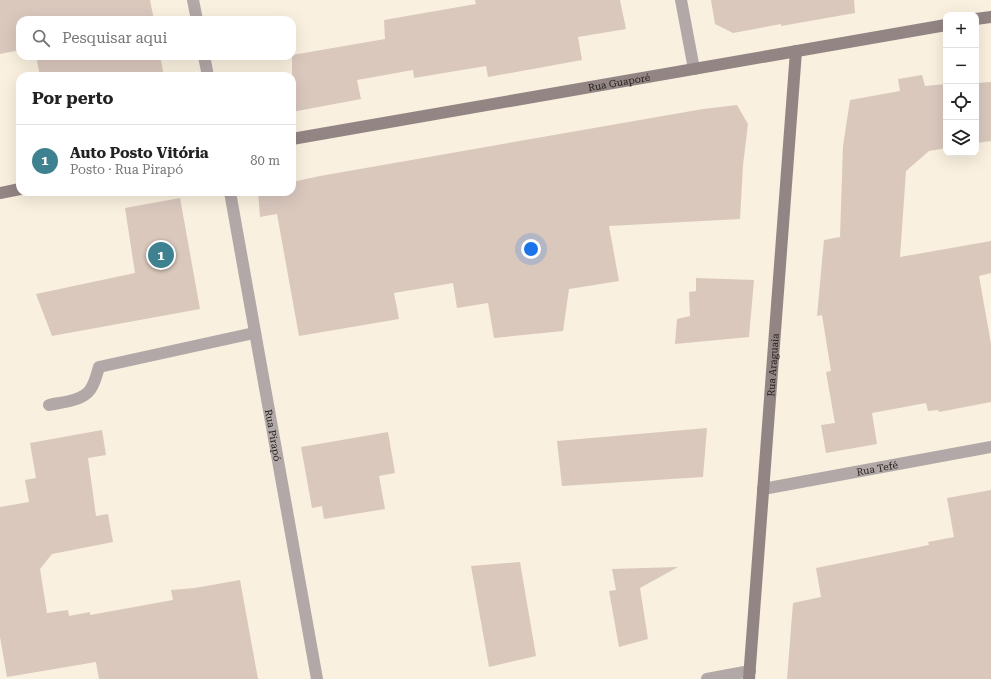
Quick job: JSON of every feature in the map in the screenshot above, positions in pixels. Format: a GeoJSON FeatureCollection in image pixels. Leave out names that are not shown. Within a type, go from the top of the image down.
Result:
{"type":"FeatureCollection","features":[{"type":"Feature","properties":{"kind":"street"},"geometry":{"type":"LineString","coordinates":[[193,0],[196,16]]}},
{"type":"Feature","properties":{"kind":"street"},"geometry":{"type":"LineString","coordinates":[[681,0],[694,69]]}},
{"type":"Feature","properties":{"kind":"street"},"geometry":{"type":"LineString","coordinates":[[979,19],[991,17]]}},
{"type":"Feature","properties":{"kind":"street","name":"Rua Guaporé"},"geometry":{"type":"LineString","coordinates":[[296,138],[943,25]]}},
{"type":"Feature","properties":{"kind":"street","name":"Rua Araguaia"},"geometry":{"type":"LineString","coordinates":[[749,675],[796,51]]}},
{"type":"Feature","properties":{"kind":"street"},"geometry":{"type":"LineString","coordinates":[[205,60],[207,72]]}},
{"type":"Feature","properties":{"kind":"street"},"geometry":{"type":"LineString","coordinates":[[0,193],[16,190]]}},
{"type":"Feature","properties":{"kind":"street","name":"Rua Pirapó"},"geometry":{"type":"LineString","coordinates":[[231,196],[317,679]]}},
{"type":"Feature","properties":{"kind":"street"},"geometry":{"type":"LineString","coordinates":[[50,405],[78,398],[89,391],[99,367],[254,333]]}},
{"type":"Feature","properties":{"kind":"street","name":"Rua Tefé"},"geometry":{"type":"LineString","coordinates":[[763,489],[991,447]]}},
{"type":"Feature","properties":{"kind":"street"},"geometry":{"type":"LineString","coordinates":[[707,679],[749,675]]}},
{"type":"Feature","properties":{"kind":"building"},"geometry":{"type":"Polygon","coordinates":[[[0,0],[150,0],[153,16],[16,16],[16,51],[0,54],[0,0]]]}},
{"type":"Feature","properties":{"kind":"building"},"geometry":{"type":"Polygon","coordinates":[[[475,0],[620,0],[626,29],[578,37],[582,60],[488,77],[486,66],[414,78],[413,70],[357,80],[361,99],[296,111],[296,72],[292,72],[292,60],[296,60],[296,54],[385,39],[384,20],[476,4],[475,0]]]}},
{"type":"Feature","properties":{"kind":"building"},"geometry":{"type":"Polygon","coordinates":[[[711,0],[854,0],[855,13],[733,33],[715,24],[711,0]]]}},
{"type":"Feature","properties":{"kind":"building"},"geometry":{"type":"Polygon","coordinates":[[[37,60],[161,60],[163,72],[39,72],[37,60]]]}},
{"type":"Feature","properties":{"kind":"building"},"geometry":{"type":"Polygon","coordinates":[[[922,75],[925,86],[943,84],[943,149],[929,151],[906,171],[900,257],[991,241],[991,273],[979,276],[991,344],[991,402],[939,412],[938,410],[928,411],[926,403],[872,413],[877,444],[826,453],[821,425],[835,423],[826,372],[831,371],[822,315],[817,316],[824,240],[840,237],[843,146],[850,100],[900,91],[898,79],[922,75]]]}},
{"type":"Feature","properties":{"kind":"building"},"geometry":{"type":"Polygon","coordinates":[[[991,82],[991,141],[979,143],[979,84],[991,82]]]}},
{"type":"Feature","properties":{"kind":"building"},"geometry":{"type":"Polygon","coordinates":[[[737,105],[748,124],[743,165],[740,219],[609,226],[619,281],[569,289],[563,331],[494,338],[488,303],[457,308],[453,283],[394,293],[399,319],[299,336],[277,214],[260,217],[258,196],[296,196],[296,181],[320,176],[703,109],[737,105]]]}},
{"type":"Feature","properties":{"kind":"building"},"geometry":{"type":"Polygon","coordinates":[[[180,198],[200,309],[52,336],[36,294],[135,273],[125,208],[180,198]]]}},
{"type":"Feature","properties":{"kind":"building"},"geometry":{"type":"Polygon","coordinates":[[[696,278],[754,280],[749,337],[675,344],[677,319],[690,316],[689,292],[696,291],[696,278]]]}},
{"type":"Feature","properties":{"kind":"building"},"geometry":{"type":"Polygon","coordinates":[[[707,428],[703,477],[562,486],[557,441],[707,428]]]}},
{"type":"Feature","properties":{"kind":"building"},"geometry":{"type":"Polygon","coordinates":[[[102,430],[106,455],[88,458],[96,516],[108,514],[113,542],[52,554],[40,569],[47,613],[68,610],[69,616],[90,612],[90,615],[173,600],[171,590],[195,588],[240,580],[258,679],[99,679],[96,662],[7,677],[0,637],[0,507],[29,502],[25,480],[36,478],[30,443],[102,430]]]}},
{"type":"Feature","properties":{"kind":"building"},"geometry":{"type":"Polygon","coordinates":[[[388,432],[395,473],[379,476],[385,509],[324,519],[322,506],[312,508],[301,447],[388,432]]]}},
{"type":"Feature","properties":{"kind":"building"},"geometry":{"type":"Polygon","coordinates":[[[991,490],[991,679],[787,679],[793,603],[821,597],[816,568],[929,545],[928,542],[954,537],[947,498],[991,490]]]}},
{"type":"Feature","properties":{"kind":"building"},"geometry":{"type":"Polygon","coordinates":[[[520,562],[536,656],[489,667],[471,566],[520,562]]]}},
{"type":"Feature","properties":{"kind":"building"},"geometry":{"type":"Polygon","coordinates":[[[678,567],[640,588],[648,639],[619,647],[609,591],[616,590],[612,569],[678,567]]]}},
{"type":"Feature","properties":{"kind":"place","name":"Auto Posto Vitória"},"geometry":{"type":"Point","coordinates":[161,255]}}]}
